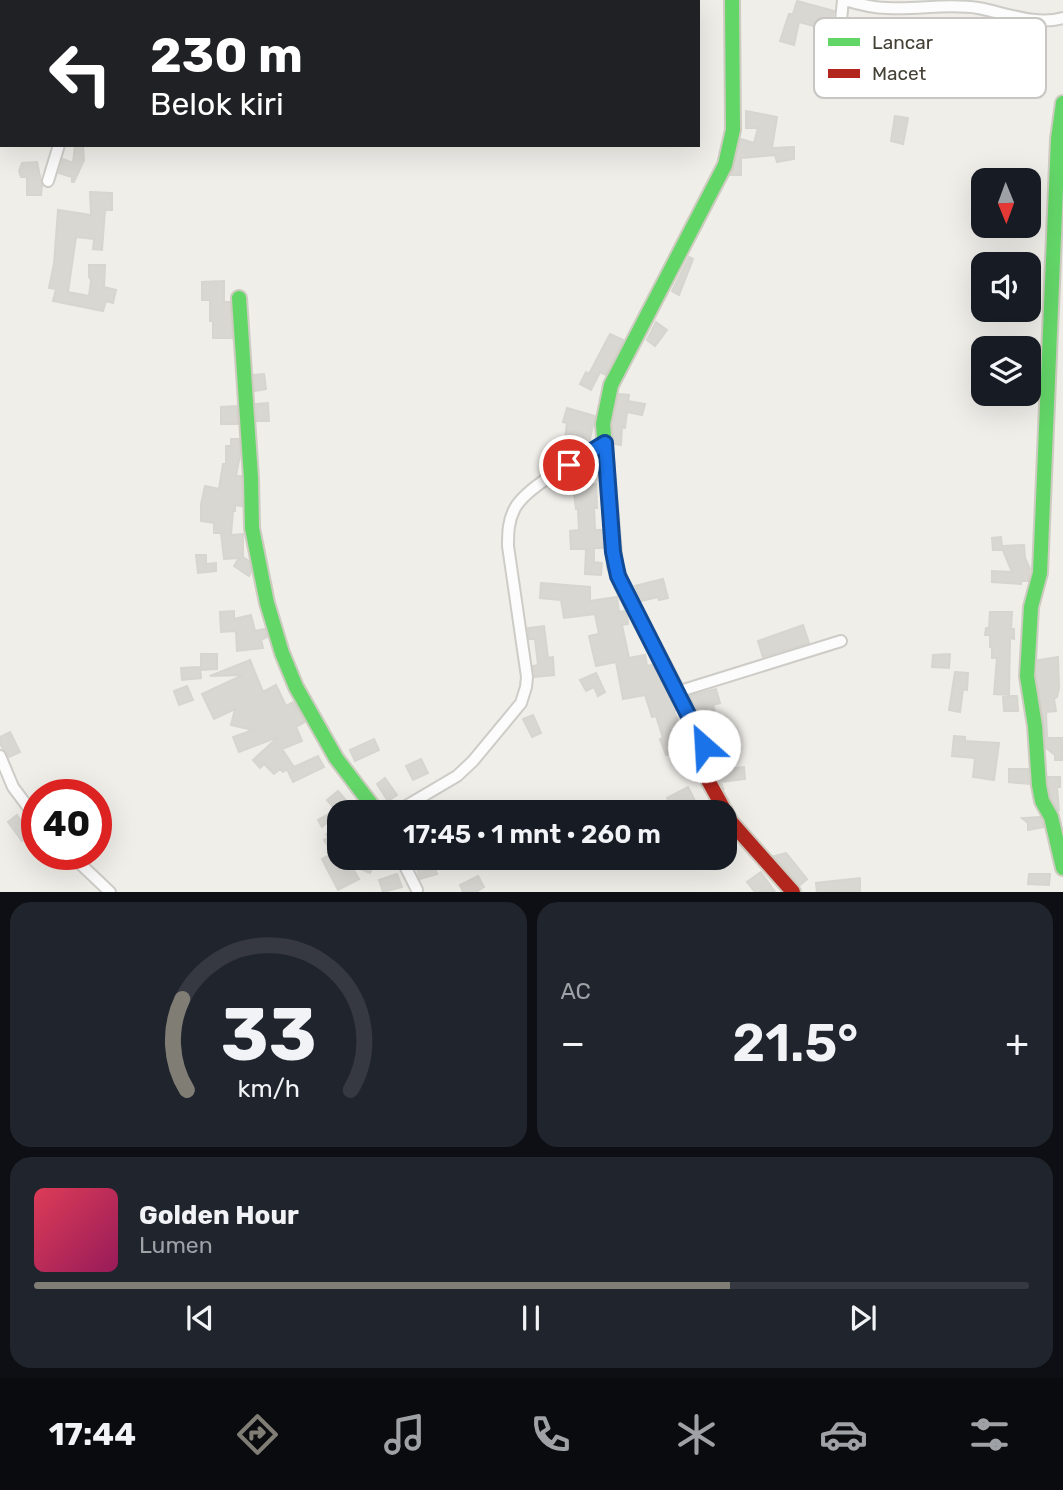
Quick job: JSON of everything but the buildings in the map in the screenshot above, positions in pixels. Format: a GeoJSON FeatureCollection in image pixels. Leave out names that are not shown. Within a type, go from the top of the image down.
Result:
{"type":"FeatureCollection","features":[{"type":"Feature","properties":{"kind":"street"},"geometry":{"type":"LineString","coordinates":[[732,0],[733,130],[728,153],[611,384],[604,410],[605,443],[615,566],[622,585],[702,740],[709,782],[731,822],[793,891]]}},
{"type":"Feature","properties":{"kind":"street"},"geometry":{"type":"LineString","coordinates":[[841,18],[844,0],[887,8],[971,4],[1026,18]]}},
{"type":"Feature","properties":{"kind":"street"},"geometry":{"type":"LineString","coordinates":[[1063,103],[1058,139],[1040,573],[1031,607],[1027,666],[1039,785],[1042,801],[1051,817],[1063,868]]}},
{"type":"Feature","properties":{"kind":"street"},"geometry":{"type":"LineString","coordinates":[[48,181],[58,147]]}},
{"type":"Feature","properties":{"kind":"street"},"geometry":{"type":"LineString","coordinates":[[239,299],[252,528],[267,603],[282,653],[296,687],[336,758],[368,800]]}},
{"type":"Feature","properties":{"kind":"street"},"geometry":{"type":"LineString","coordinates":[[416,800],[457,776],[473,761],[521,703],[527,687],[508,546],[508,530],[517,505],[531,490],[605,443]]}},
{"type":"Feature","properties":{"kind":"street"},"geometry":{"type":"LineString","coordinates":[[677,692],[841,641]]}},
{"type":"Feature","properties":{"kind":"street"},"geometry":{"type":"LineString","coordinates":[[0,756],[13,787],[21,798]]}},
{"type":"Feature","properties":{"kind":"street"},"geometry":{"type":"LineString","coordinates":[[87,870],[110,891]]}},
{"type":"Feature","properties":{"kind":"street"},"geometry":{"type":"LineString","coordinates":[[407,870],[417,890]]}},
{"type":"Feature","properties":{"kind":"traffic: fast"},"geometry":{"type":"LineString","coordinates":[[693,722],[622,585],[615,566],[603,424],[611,385],[725,165],[733,130],[732,0]]}},
{"type":"Feature","properties":{"kind":"traffic: fast"},"geometry":{"type":"LineString","coordinates":[[1063,103],[1058,139],[1040,573],[1031,607],[1027,676],[1035,726],[1039,785],[1042,801],[1051,817],[1063,868]]}},
{"type":"Feature","properties":{"kind":"traffic: fast"},"geometry":{"type":"LineString","coordinates":[[239,298],[252,528],[267,603],[282,653],[296,687],[336,758],[368,800]]}},
{"type":"Feature","properties":{"kind":"traffic: jam"},"geometry":{"type":"LineString","coordinates":[[693,722],[702,740],[709,782],[731,822],[793,892]]}},
{"type":"Feature","properties":{"kind":"route"},"geometry":{"type":"LineString","coordinates":[[569,465],[605,443],[613,552],[618,576],[704,746]]}}]}
